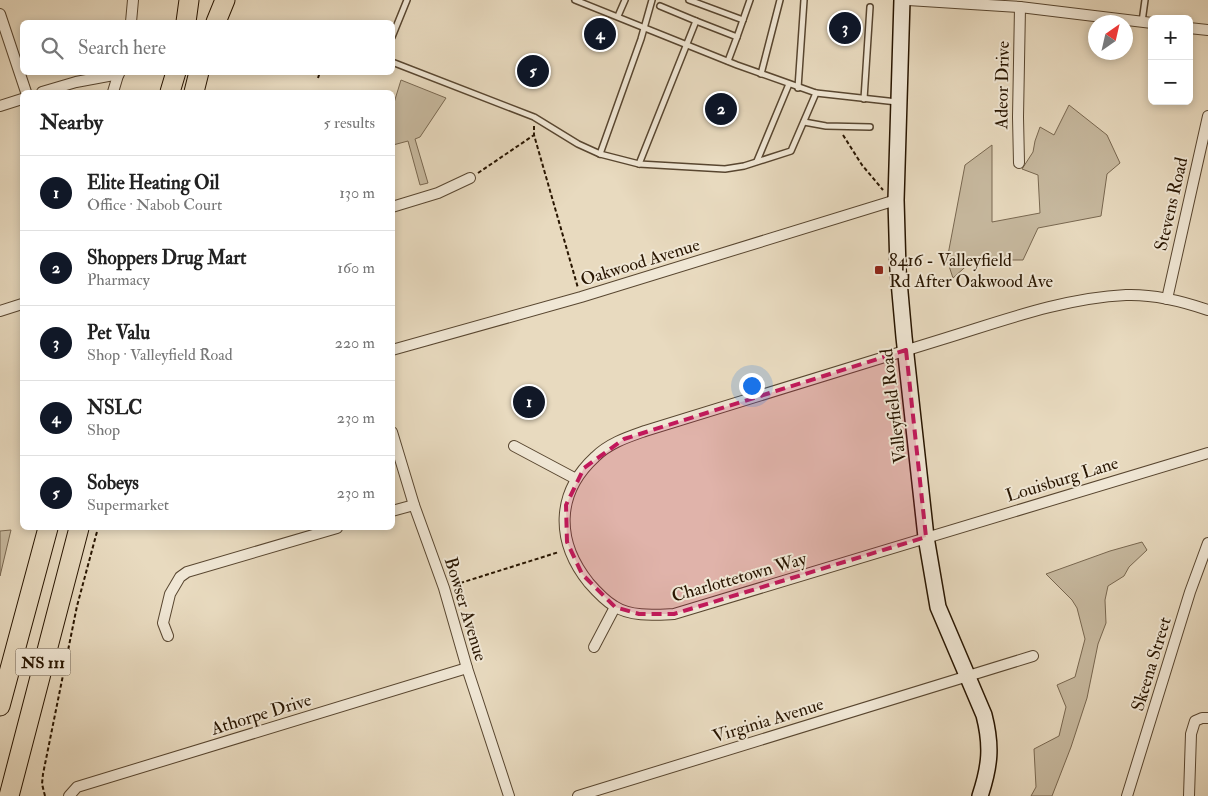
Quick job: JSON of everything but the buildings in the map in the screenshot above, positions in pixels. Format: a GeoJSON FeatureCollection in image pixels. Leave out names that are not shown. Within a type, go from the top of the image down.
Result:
{"type":"FeatureCollection","features":[{"type":"Feature","properties":{"kind":"highway"},"geometry":{"type":"LineString","coordinates":[[186,20],[189,0]]}},
{"type":"Feature","properties":{"kind":"highway"},"geometry":{"type":"LineString","coordinates":[[209,20],[212,0]]}},
{"type":"Feature","properties":{"kind":"highway"},"geometry":{"type":"LineString","coordinates":[[217,20],[225,0]]}},
{"type":"Feature","properties":{"kind":"highway"},"geometry":{"type":"LineString","coordinates":[[171,90],[175,75]]}},
{"type":"Feature","properties":{"kind":"highway"},"geometry":{"type":"LineString","coordinates":[[194,90],[198,75]]}},
{"type":"Feature","properties":{"kind":"highway","name":"NS 111"},"geometry":{"type":"LineString","coordinates":[[0,706],[47,530]]}},
{"type":"Feature","properties":{"kind":"highway","name":"NS 111"},"geometry":{"type":"LineString","coordinates":[[9,796],[78,530]]}},
{"type":"Feature","properties":{"kind":"street"},"geometry":{"type":"LineString","coordinates":[[131,20],[133,0]]}},
{"type":"Feature","properties":{"kind":"street","name":"Valleyfield Road"},"geometry":{"type":"LineString","coordinates":[[902,0],[896,196],[898,270],[904,337],[926,537],[938,607],[984,715],[989,734],[989,763],[980,796]]}},
{"type":"Feature","properties":{"kind":"street"},"geometry":{"type":"LineString","coordinates":[[908,0],[1020,7],[1147,23]]}},
{"type":"Feature","properties":{"kind":"street","name":"Adeor Drive"},"geometry":{"type":"LineString","coordinates":[[1018,163],[1020,7]]}},
{"type":"Feature","properties":{"kind":"street"},"geometry":{"type":"LineString","coordinates":[[0,14],[20,74]]}},
{"type":"Feature","properties":{"kind":"street"},"geometry":{"type":"LineString","coordinates":[[1193,28],[1208,30]]}},
{"type":"Feature","properties":{"kind":"street"},"geometry":{"type":"LineString","coordinates":[[20,75],[25,90]]}},
{"type":"Feature","properties":{"kind":"street"},"geometry":{"type":"LineString","coordinates":[[49,90],[109,75]]}},
{"type":"Feature","properties":{"kind":"street"},"geometry":{"type":"LineString","coordinates":[[114,90],[118,75]]}},
{"type":"Feature","properties":{"kind":"street"},"geometry":{"type":"LineString","coordinates":[[0,106],[20,99]]}},
{"type":"Feature","properties":{"kind":"street","name":"Stevens Road"},"geometry":{"type":"LineString","coordinates":[[1167,299],[1208,116]]}},
{"type":"Feature","properties":{"kind":"street"},"geometry":{"type":"LineString","coordinates":[[395,206],[438,193],[470,178]]}},
{"type":"Feature","properties":{"kind":"street","name":"Oakwood Avenue"},"geometry":{"type":"LineString","coordinates":[[395,349],[581,298],[896,196]]}},
{"type":"Feature","properties":{"kind":"street","name":"Charlottetown Way"},"geometry":{"type":"LineString","coordinates":[[926,537],[674,614],[631,613],[615,607],[603,597],[582,574],[575,563],[569,549],[565,525],[566,505],[576,479],[596,456],[609,446],[624,439],[906,350],[1025,314],[1080,300],[1129,295],[1167,299],[1208,310]]}},
{"type":"Feature","properties":{"kind":"street"},"geometry":{"type":"LineString","coordinates":[[0,311],[20,305]]}},
{"type":"Feature","properties":{"kind":"street","name":"Bowser Avenue"},"geometry":{"type":"LineString","coordinates":[[395,442],[414,504],[444,588],[467,668],[509,796]]}},
{"type":"Feature","properties":{"kind":"street"},"geometry":{"type":"LineString","coordinates":[[514,446],[576,479]]}},
{"type":"Feature","properties":{"kind":"street","name":"Louisburg Lane"},"geometry":{"type":"LineString","coordinates":[[926,537],[1208,453]]}},
{"type":"Feature","properties":{"kind":"street"},"geometry":{"type":"LineString","coordinates":[[395,510],[414,504]]}},
{"type":"Feature","properties":{"kind":"street"},"geometry":{"type":"LineString","coordinates":[[168,636],[163,623],[170,594],[180,577],[187,572],[330,530]]}},
{"type":"Feature","properties":{"kind":"street","name":"Skeena Street"},"geometry":{"type":"LineString","coordinates":[[1127,796],[1190,592],[1208,543]]}},
{"type":"Feature","properties":{"kind":"street"},"geometry":{"type":"LineString","coordinates":[[594,647],[615,607]]}},
{"type":"Feature","properties":{"kind":"street","name":"Virginia Avenue"},"geometry":{"type":"LineString","coordinates":[[578,796],[1033,656]]}},
{"type":"Feature","properties":{"kind":"street","name":"Athorpe Drive"},"geometry":{"type":"LineString","coordinates":[[68,796],[77,787],[467,668]]}},
{"type":"Feature","properties":{"kind":"street"},"geometry":{"type":"LineString","coordinates":[[1189,796],[1192,727],[1195,721],[1208,718]]}},
{"type":"Feature","properties":{"kind":"lane"},"geometry":{"type":"LineString","coordinates":[[395,30],[407,0]]}},
{"type":"Feature","properties":{"kind":"lane"},"geometry":{"type":"LineString","coordinates":[[575,0],[798,88],[816,93],[899,102]]}},
{"type":"Feature","properties":{"kind":"lane"},"geometry":{"type":"LineString","coordinates":[[618,16],[625,0]]}},
{"type":"Feature","properties":{"kind":"lane"},"geometry":{"type":"LineString","coordinates":[[600,154],[642,39],[652,0]]}},
{"type":"Feature","properties":{"kind":"lane"},"geometry":{"type":"LineString","coordinates":[[689,0],[743,20]]}},
{"type":"Feature","properties":{"kind":"lane"},"geometry":{"type":"LineString","coordinates":[[728,61],[750,0]]}},
{"type":"Feature","properties":{"kind":"lane"},"geometry":{"type":"LineString","coordinates":[[761,74],[780,0]]}},
{"type":"Feature","properties":{"kind":"lane"},"geometry":{"type":"LineString","coordinates":[[798,88],[804,0]]}},
{"type":"Feature","properties":{"kind":"lane"},"geometry":{"type":"LineString","coordinates":[[1145,0],[1147,23]]}},
{"type":"Feature","properties":{"kind":"lane"},"geometry":{"type":"LineString","coordinates":[[660,6],[737,37]]}},
{"type":"Feature","properties":{"kind":"lane"},"geometry":{"type":"LineString","coordinates":[[864,99],[870,7]]}},
{"type":"Feature","properties":{"kind":"lane"},"geometry":{"type":"LineString","coordinates":[[639,164],[696,21]]}},
{"type":"Feature","properties":{"kind":"lane"},"geometry":{"type":"LineString","coordinates":[[395,63],[534,116],[578,144],[600,154],[639,164],[725,169],[744,166],[791,151],[816,93]]}},
{"type":"Feature","properties":{"kind":"lane"},"geometry":{"type":"LineString","coordinates":[[757,161],[789,84]]}},
{"type":"Feature","properties":{"kind":"lane"},"geometry":{"type":"LineString","coordinates":[[804,122],[826,126],[870,127]]}},
{"type":"Feature","properties":{"kind":"path"},"geometry":{"type":"LineString","coordinates":[[534,116],[534,135],[581,298]]}},
{"type":"Feature","properties":{"kind":"path"},"geometry":{"type":"LineString","coordinates":[[841,131],[862,165],[884,192],[896,196]]}},
{"type":"Feature","properties":{"kind":"path"},"geometry":{"type":"LineString","coordinates":[[470,178],[534,135]]}},
{"type":"Feature","properties":{"kind":"path"},"geometry":{"type":"LineString","coordinates":[[45,796],[42,784],[43,774],[77,606],[97,530]]}},
{"type":"Feature","properties":{"kind":"path"},"geometry":{"type":"LineString","coordinates":[[444,588],[569,549]]}},
{"type":"Feature","properties":{"kind":"highlighted area"},"geometry":{"type":"Polygon","coordinates":[[[906,350],[926,537],[674,614],[639,614],[615,607],[582,574],[567,542],[566,505],[584,468],[624,439],[906,350]]]}},
{"type":"Feature","properties":{"kind":"shaded area"},"geometry":{"type":"Polygon","coordinates":[[[401,80],[446,98],[420,137],[415,139],[428,183],[420,185],[408,141],[395,144],[395,100],[401,80]]]}},
{"type":"Feature","properties":{"kind":"shaded area"},"geometry":{"type":"Polygon","coordinates":[[[1069,105],[1107,135],[1120,163],[1107,174],[1101,216],[1038,228],[1023,260],[973,260],[953,278],[947,260],[965,165],[992,145],[992,222],[1040,213],[1038,175],[1022,169],[1033,152],[1040,127],[1054,135],[1069,105]]]}},
{"type":"Feature","properties":{"kind":"shaded area"},"geometry":{"type":"Polygon","coordinates":[[[11,530],[10,534],[0,576],[0,531],[11,530]]]}},
{"type":"Feature","properties":{"kind":"shaded area"},"geometry":{"type":"Polygon","coordinates":[[[1142,542],[1147,550],[1129,567],[1124,576],[1108,586],[1105,600],[1106,623],[1098,644],[1087,698],[1052,796],[1031,796],[1036,787],[1034,749],[1059,736],[1066,707],[1057,685],[1075,677],[1085,639],[1077,608],[1072,600],[1046,574],[1110,551],[1142,542]]]}},
{"type":"Feature","properties":{"kind":"place","name":"Pet Valu"},"geometry":{"type":"Point","coordinates":[845,28]}},
{"type":"Feature","properties":{"kind":"place","name":"NSLC"},"geometry":{"type":"Point","coordinates":[600,34]}},
{"type":"Feature","properties":{"kind":"place","name":"Sobeys"},"geometry":{"type":"Point","coordinates":[533,71]}},
{"type":"Feature","properties":{"kind":"place","name":"Shoppers Drug Mart"},"geometry":{"type":"Point","coordinates":[721,109]}},
{"type":"Feature","properties":{"kind":"place","name":"8416 - Valleyfield Rd After Oakwood Ave"},"geometry":{"type":"Point","coordinates":[879,270]}},
{"type":"Feature","properties":{"kind":"place","name":"Elite Heating Oil"},"geometry":{"type":"Point","coordinates":[529,402]}}]}
